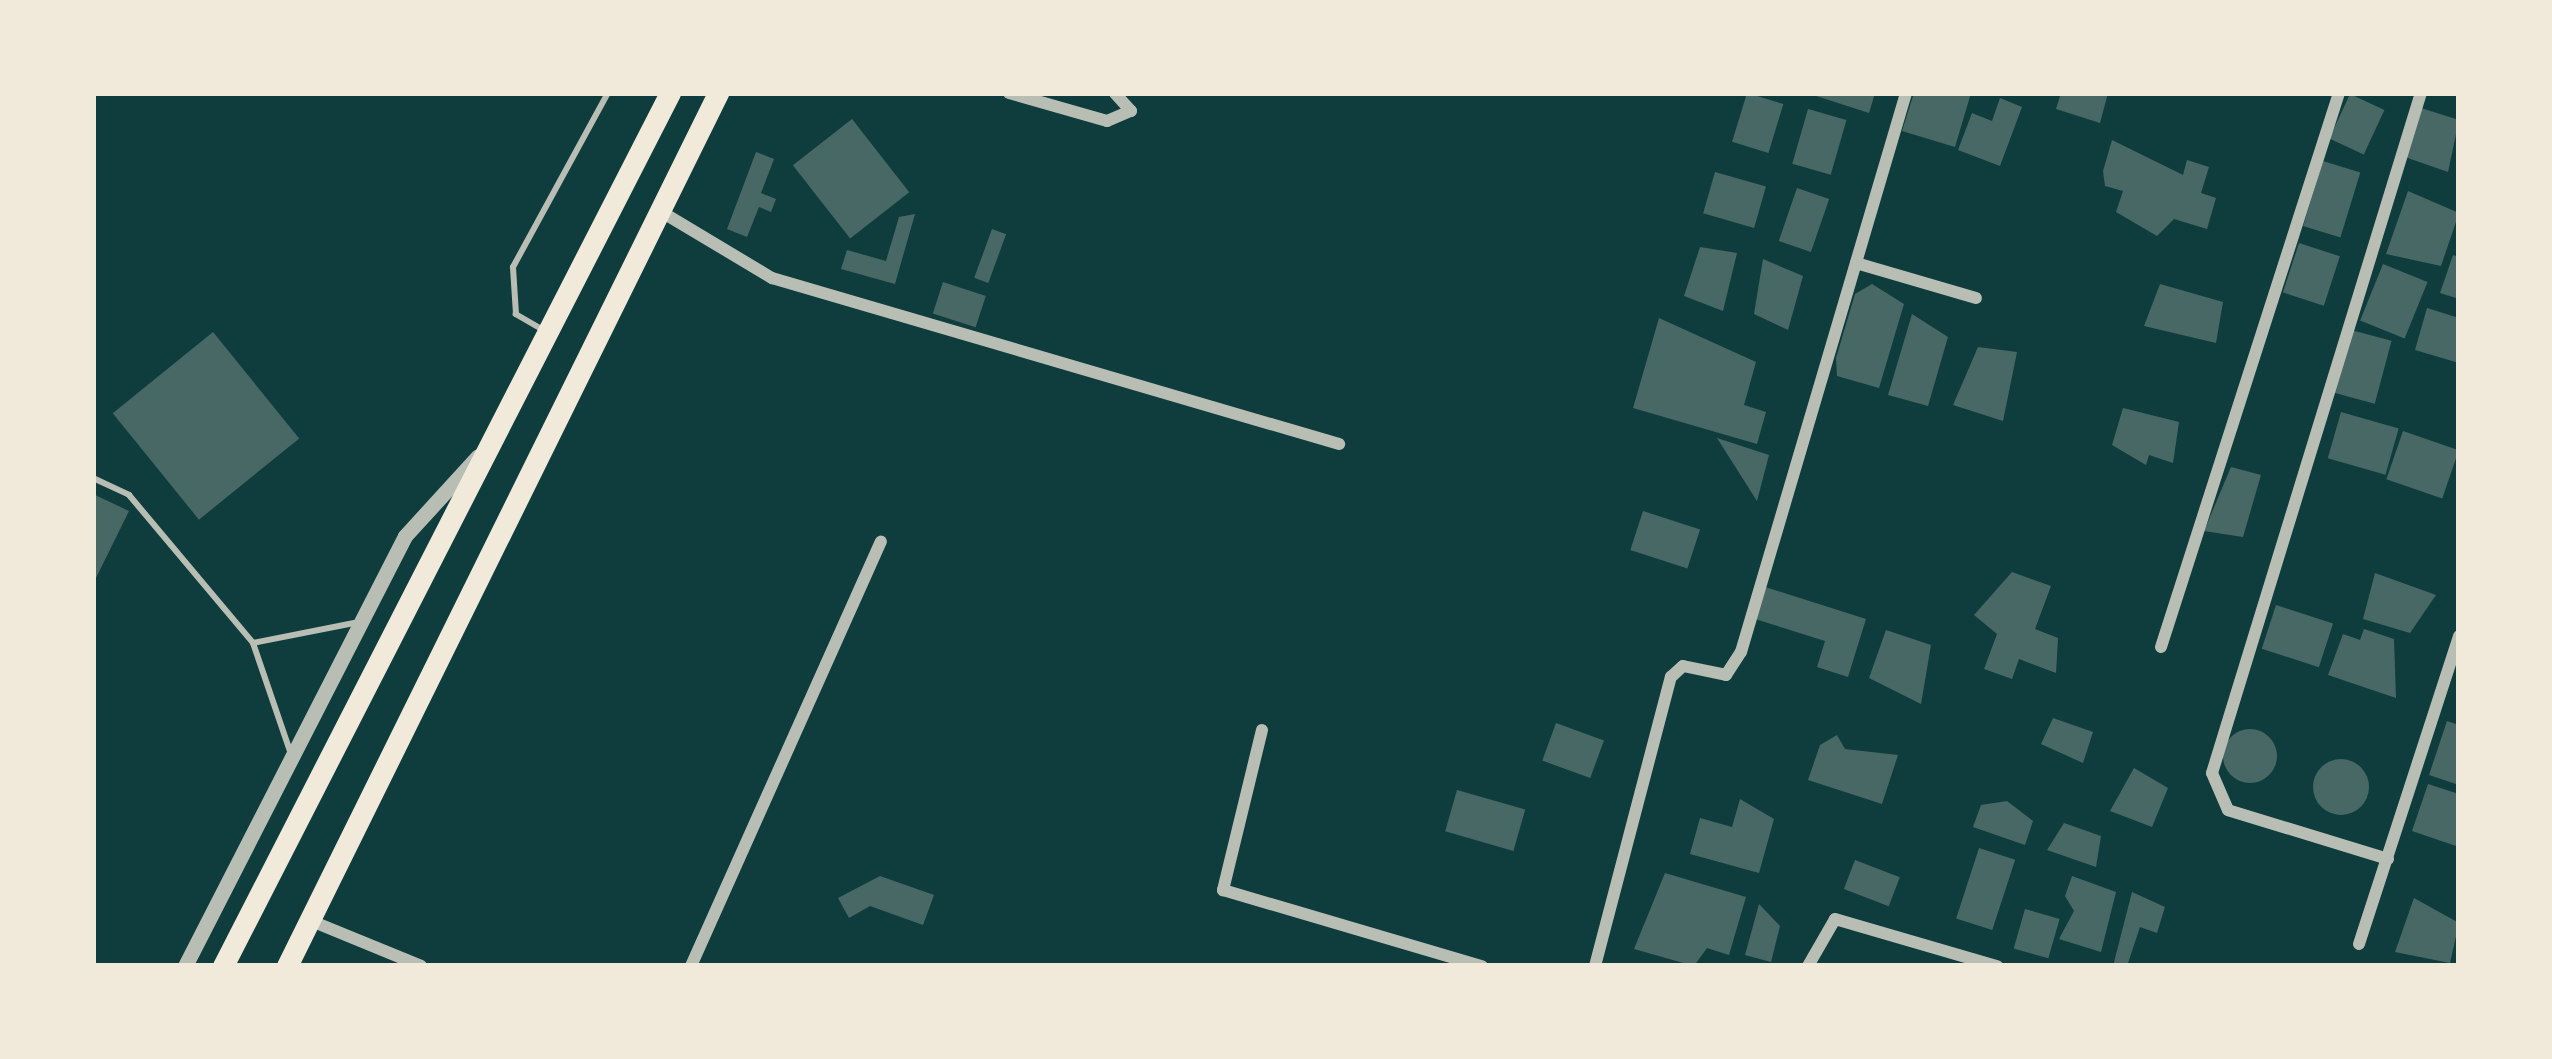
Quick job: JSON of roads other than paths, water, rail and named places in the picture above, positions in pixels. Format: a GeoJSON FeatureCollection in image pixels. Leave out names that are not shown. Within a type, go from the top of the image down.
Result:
{"type":"FeatureCollection","features":[{"type":"Feature","properties":{"kind":"highway"},"geometry":{"type":"LineString","coordinates":[[224,966],[670,93]]}},
{"type":"Feature","properties":{"kind":"highway"},"geometry":{"type":"LineString","coordinates":[[287,966],[718,93]]}},
{"type":"Feature","properties":{"kind":"street"},"geometry":{"type":"LineString","coordinates":[[1009,93],[1107,121],[1131,111],[1115,93]]}},
{"type":"Feature","properties":{"kind":"street"},"geometry":{"type":"LineString","coordinates":[[1595,966],[1670,677],[1680,667],[1726,675],[1736,665],[1906,93]]}},
{"type":"Feature","properties":{"kind":"street"},"geometry":{"type":"LineString","coordinates":[[2162,647],[2339,93]]}},
{"type":"Feature","properties":{"kind":"street"},"geometry":{"type":"LineString","coordinates":[[2388,859],[2228,810],[2212,772],[2421,93]]}},
{"type":"Feature","properties":{"kind":"street"},"geometry":{"type":"LineString","coordinates":[[660,211],[772,278],[1339,444]]}},
{"type":"Feature","properties":{"kind":"street"},"geometry":{"type":"LineString","coordinates":[[1856,263],[1976,298]]}},
{"type":"Feature","properties":{"kind":"street"},"geometry":{"type":"LineString","coordinates":[[185,966],[356,622],[428,503],[494,442]]}},
{"type":"Feature","properties":{"kind":"street"},"geometry":{"type":"LineString","coordinates":[[691,966],[881,542]]}},
{"type":"Feature","properties":{"kind":"street"},"geometry":{"type":"LineString","coordinates":[[2360,944],[2459,636]]}},
{"type":"Feature","properties":{"kind":"street"},"geometry":{"type":"LineString","coordinates":[[1262,730],[1223,890],[1482,966]]}},
{"type":"Feature","properties":{"kind":"street"},"geometry":{"type":"LineString","coordinates":[[1808,966],[1835,919],[1997,966]]}},
{"type":"Feature","properties":{"kind":"street"},"geometry":{"type":"LineString","coordinates":[[308,920],[421,966]]}},
{"type":"Feature","properties":{"kind":"lane"},"geometry":{"type":"LineString","coordinates":[[549,332],[516,314],[513,267],[608,93]]}},
{"type":"Feature","properties":{"kind":"lane"},"geometry":{"type":"LineString","coordinates":[[93,478],[129,495],[253,643],[291,755]]}},
{"type":"Feature","properties":{"kind":"lane"},"geometry":{"type":"LineString","coordinates":[[253,643],[356,622]]}}]}
